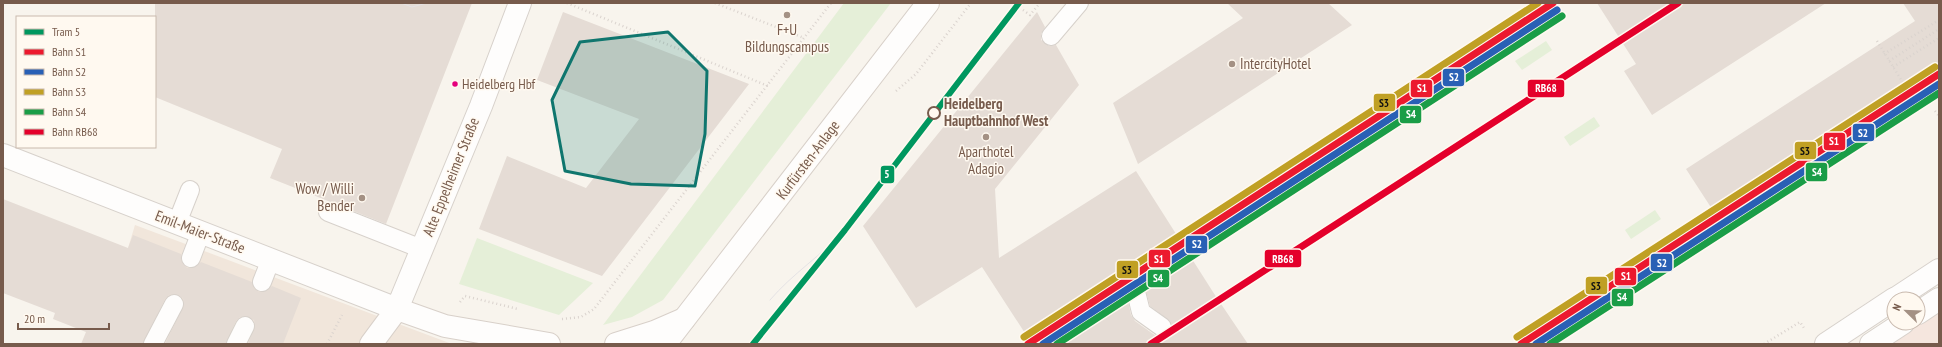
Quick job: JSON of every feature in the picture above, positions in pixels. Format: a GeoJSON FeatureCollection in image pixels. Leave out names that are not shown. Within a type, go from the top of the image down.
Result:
{"type":"FeatureCollection","features":[{"type":"Feature","properties":{"kind":"street","name":"Alte Eppelheimer Straße"},"geometry":{"type":"LineString","coordinates":[[371,344],[397,309],[481,106],[520,3]]}},
{"type":"Feature","properties":{"kind":"street","name":"Kurfürsten-Anlage"},"geometry":{"type":"LineString","coordinates":[[666,344],[928,3]]}},
{"type":"Feature","properties":{"kind":"street","name":"Emil-Maier-Straße"},"geometry":{"type":"LineString","coordinates":[[3,155],[397,309]]}},
{"type":"Feature","properties":{"kind":"street"},"geometry":{"type":"LineString","coordinates":[[1906,291],[1939,270]]}},
{"type":"Feature","properties":{"kind":"street"},"geometry":{"type":"LineString","coordinates":[[1926,308],[1939,299]]}},
{"type":"Feature","properties":{"kind":"street"},"geometry":{"type":"LineString","coordinates":[[1826,344],[1886,304]]}},
{"type":"Feature","properties":{"kind":"street"},"geometry":{"type":"LineString","coordinates":[[397,309],[446,326],[542,343]]}},
{"type":"Feature","properties":{"kind":"street","name":"Kurfürsten-Anlage"},"geometry":{"type":"LineString","coordinates":[[616,344],[654,332],[688,316]]}},
{"type":"Feature","properties":{"kind":"street"},"geometry":{"type":"LineString","coordinates":[[1871,344],[1891,331]]}},
{"type":"Feature","properties":{"kind":"lane"},"geometry":{"type":"LineString","coordinates":[[1051,36],[1079,3]]}},
{"type":"Feature","properties":{"kind":"lane"},"geometry":{"type":"LineString","coordinates":[[177,223],[190,190]]}},
{"type":"Feature","properties":{"kind":"lane"},"geometry":{"type":"LineString","coordinates":[[328,212],[422,249]]}},
{"type":"Feature","properties":{"kind":"lane"},"geometry":{"type":"LineString","coordinates":[[191,258],[201,232]]}},
{"type":"Feature","properties":{"kind":"lane"},"geometry":{"type":"LineString","coordinates":[[262,282],[271,259]]}},
{"type":"Feature","properties":{"kind":"lane"},"geometry":{"type":"LineString","coordinates":[[1134,284],[1141,312],[1162,327]]}},
{"type":"Feature","properties":{"kind":"lane"},"geometry":{"type":"LineString","coordinates":[[153,344],[174,304]]}},
{"type":"Feature","properties":{"kind":"lane"},"geometry":{"type":"LineString","coordinates":[[236,344],[245,326]]}},
{"type":"Feature","properties":{"kind":"path"},"geometry":{"type":"LineString","coordinates":[[567,3],[768,86]]}},
{"type":"Feature","properties":{"kind":"path"},"geometry":{"type":"LineString","coordinates":[[715,3],[804,38]]}},
{"type":"Feature","properties":{"kind":"path"},"geometry":{"type":"LineString","coordinates":[[560,320],[581,317],[594,309],[831,3]]}},
{"type":"Feature","properties":{"kind":"path"},"geometry":{"type":"LineString","coordinates":[[1023,10],[1030,15],[1040,3]]}},
{"type":"Feature","properties":{"kind":"path"},"geometry":{"type":"LineString","coordinates":[[1884,54],[1939,20]]}},
{"type":"Feature","properties":{"kind":"path"},"geometry":{"type":"LineString","coordinates":[[1889,61],[1939,29]]}},
{"type":"Feature","properties":{"kind":"path"},"geometry":{"type":"LineString","coordinates":[[1893,67],[1939,38]]}},
{"type":"Feature","properties":{"kind":"path"},"geometry":{"type":"LineString","coordinates":[[1876,42],[1905,86]]}},
{"type":"Feature","properties":{"kind":"path"},"geometry":{"type":"LineString","coordinates":[[1935,111],[1939,116]]}},
{"type":"Feature","properties":{"kind":"path"},"geometry":{"type":"LineString","coordinates":[[446,326],[465,296],[524,310]]}},
{"type":"Feature","properties":{"kind":"path"},"geometry":{"type":"LineString","coordinates":[[1764,344],[1800,322],[1807,333]]}},
{"type":"Feature","properties":{"kind":"highlighted area"},"geometry":{"type":"Polygon","coordinates":[[[668,32],[707,71],[705,134],[695,186],[631,184],[565,171],[552,100],[580,42],[668,32]]]}},
{"type":"Feature","properties":{"kind":"shaded area"},"geometry":{"type":"Polygon","coordinates":[[[135,225],[452,344],[125,344],[128,248],[135,225]]]}},
{"type":"Feature","properties":{"kind":"shaded area"},"geometry":{"type":"Polygon","coordinates":[[[1939,310],[1939,344],[1887,344],[1907,331],[1926,331],[1926,318],[1939,310]]]}},
{"type":"Feature","properties":{"kind":"green space"},"geometry":{"type":"Polygon","coordinates":[[[844,3],[891,3],[663,300],[632,317],[603,325],[844,3]]]}},
{"type":"Feature","properties":{"kind":"green space"},"geometry":{"type":"Polygon","coordinates":[[[1546,41],[1552,50],[1522,70],[1515,61],[1546,41]]]}},
{"type":"Feature","properties":{"kind":"green space"},"geometry":{"type":"Polygon","coordinates":[[[1594,117],[1600,126],[1570,146],[1564,137],[1594,117]]]}},
{"type":"Feature","properties":{"kind":"green space"},"geometry":{"type":"Polygon","coordinates":[[[1655,210],[1661,219],[1631,239],[1625,230],[1655,210]]]}},
{"type":"Feature","properties":{"kind":"green space"},"geometry":{"type":"Polygon","coordinates":[[[477,238],[593,283],[559,315],[459,284],[477,238]]]}},
{"type":"Feature","properties":{"kind":"building"},"geometry":{"type":"Polygon","coordinates":[[[155,3],[472,3],[386,224],[270,178],[282,149],[156,97],[155,3]]]}},
{"type":"Feature","properties":{"kind":"building","name":"IntercityHotel"},"geometry":{"type":"Polygon","coordinates":[[[1227,3],[1328,3],[1352,25],[1138,164],[1113,103],[1243,18],[1227,3]]]}},
{"type":"Feature","properties":{"kind":"building"},"geometry":{"type":"Polygon","coordinates":[[[1597,3],[1826,3],[1652,115],[1624,71],[1636,64],[1597,3]]]}},
{"type":"Feature","properties":{"kind":"building"},"geometry":{"type":"Polygon","coordinates":[[[1903,3],[1939,3],[1939,63],[1712,209],[1686,169],[1915,21],[1903,3]]]}},
{"type":"Feature","properties":{"kind":"building"},"geometry":{"type":"Polygon","coordinates":[[[563,12],[749,84],[602,276],[479,229],[507,156],[586,188],[639,119],[537,80],[563,12]]]}},
{"type":"Feature","properties":{"kind":"building"},"geometry":{"type":"Polygon","coordinates":[[[1037,12],[1045,27],[1041,34],[1041,40],[1049,46],[1056,45],[1079,85],[995,189],[999,258],[1136,171],[1248,344],[1032,344],[982,267],[916,308],[863,226],[1037,12]],[[1132,274],[1126,277],[1124,282],[1131,315],[1135,321],[1156,336],[1167,336],[1172,328],[1171,322],[1150,306],[1142,277],[1137,274],[1132,274]]]}},
{"type":"Feature","properties":{"kind":"building"},"geometry":{"type":"Polygon","coordinates":[[[3,199],[128,248],[133,235],[181,254],[181,260],[187,268],[193,268],[201,262],[252,282],[254,288],[259,292],[264,292],[272,286],[301,298],[283,344],[248,344],[255,325],[254,320],[245,316],[240,317],[236,321],[226,344],[165,344],[184,304],[183,298],[174,294],[169,295],[165,299],[143,344],[81,344],[86,332],[53,319],[55,313],[3,293],[3,199]]]}},
{"type":"Feature","properties":{"kind":"tram line"},"geometry":{"type":"LineString","coordinates":[[401,3],[412,7],[427,3]]}},
{"type":"Feature","properties":{"kind":"tram line","name":"5"},"geometry":{"type":"LineString","coordinates":[[753,344],[845,230],[1019,3]]}},
{"type":"Feature","properties":{"kind":"tram line"},"geometry":{"type":"LineString","coordinates":[[770,300],[845,230]]}},
{"type":"Feature","properties":{"kind":"rail line","name":"S3"},"geometry":{"type":"LineString","coordinates":[[1024,337],[1538,3]]}},
{"type":"Feature","properties":{"kind":"rail line","name":"S1"},"geometry":{"type":"LineString","coordinates":[[1028,344],[1553,3]]}},
{"type":"Feature","properties":{"kind":"rail line","name":"RB68"},"geometry":{"type":"LineString","coordinates":[[1151,344],[1678,3]]}},
{"type":"Feature","properties":{"kind":"rail line","name":"S2"},"geometry":{"type":"LineString","coordinates":[[1043,344],[1557,10]]}},
{"type":"Feature","properties":{"kind":"rail line","name":"S4"},"geometry":{"type":"LineString","coordinates":[[1057,344],[1562,16]]}},
{"type":"Feature","properties":{"kind":"rail line","name":"S3"},"geometry":{"type":"LineString","coordinates":[[1517,337],[1935,67]]}},
{"type":"Feature","properties":{"kind":"rail line","name":"S1"},"geometry":{"type":"LineString","coordinates":[[1521,344],[1939,74]]}},
{"type":"Feature","properties":{"kind":"rail line","name":"S2"},"geometry":{"type":"LineString","coordinates":[[1536,344],[1939,84]]}},
{"type":"Feature","properties":{"kind":"rail line","name":"S4"},"geometry":{"type":"LineString","coordinates":[[1550,344],[1939,93]]}},
{"type":"Feature","properties":{"kind":"place","name":"F+U Bildungscampus"},"geometry":{"type":"Point","coordinates":[787,15]}},
{"type":"Feature","properties":{"kind":"place","name":"IntercityHotel"},"geometry":{"type":"Point","coordinates":[1232,64]}},
{"type":"Feature","properties":{"kind":"place","name":"Heidelberg Hbf"},"geometry":{"type":"Point","coordinates":[455,84]}},
{"type":"Feature","properties":{"kind":"place","name":"Heidelberg Hauptbahnhof West"},"geometry":{"type":"Point","coordinates":[934,113]}},
{"type":"Feature","properties":{"kind":"place","name":"Aparthotel Adagio"},"geometry":{"type":"Point","coordinates":[986,137]}},
{"type":"Feature","properties":{"kind":"place","name":"Wow / Willi Bender"},"geometry":{"type":"Point","coordinates":[362,198]}}]}
